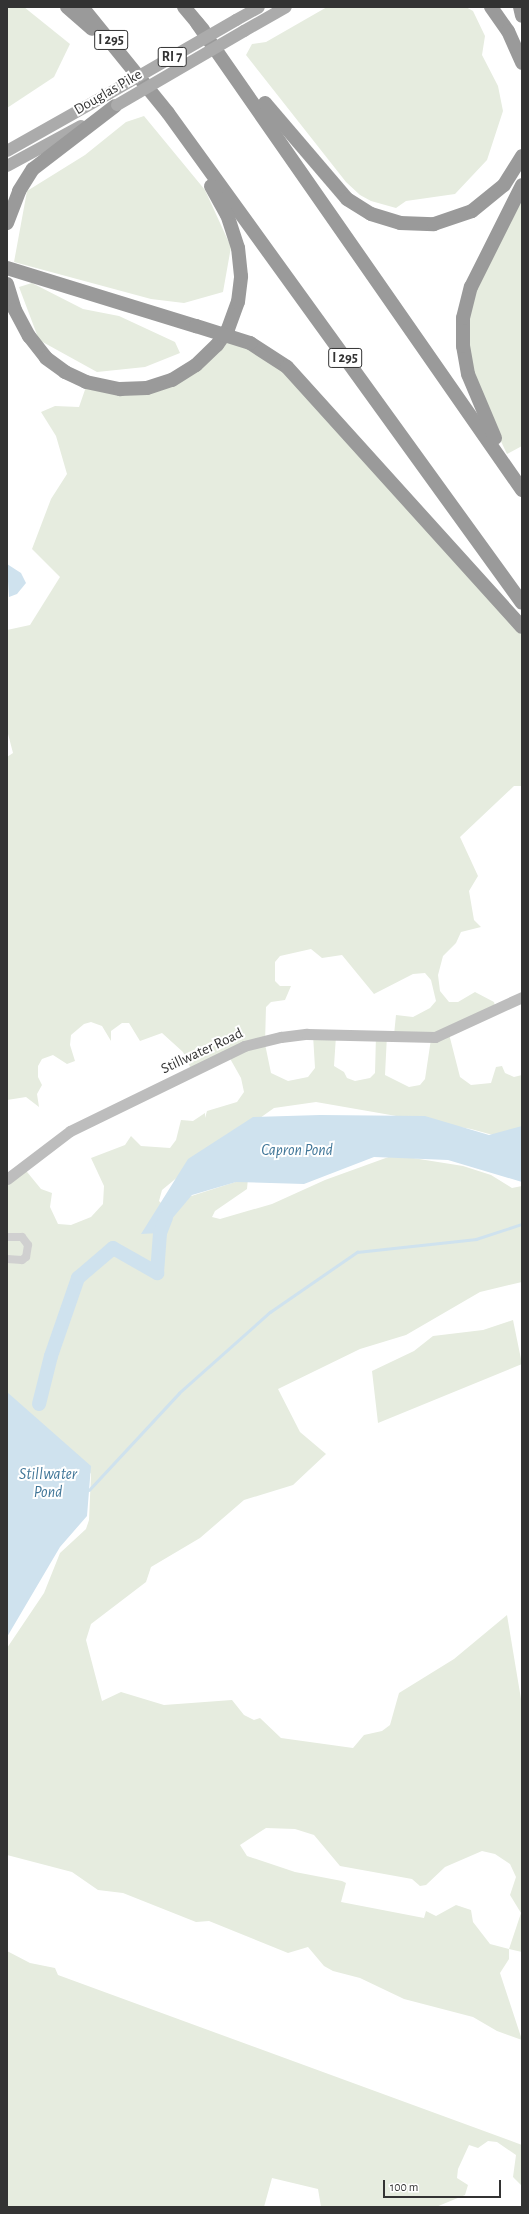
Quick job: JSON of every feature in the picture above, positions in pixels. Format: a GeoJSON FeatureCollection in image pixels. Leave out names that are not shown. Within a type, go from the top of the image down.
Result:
{"type":"FeatureCollection","features":[{"type":"Feature","properties":{"kind":"highway"},"geometry":{"type":"LineString","coordinates":[[67,7],[138,75]]}},
{"type":"Feature","properties":{"kind":"highway","name":"I 295"},"geometry":{"type":"LineString","coordinates":[[82,7],[168,113],[522,603]]}},
{"type":"Feature","properties":{"kind":"highway"},"geometry":{"type":"LineString","coordinates":[[184,7],[340,192],[363,210],[380,217],[422,225],[464,215],[499,191],[522,156]]}},
{"type":"Feature","properties":{"kind":"highway"},"geometry":{"type":"LineString","coordinates":[[491,7],[508,31],[522,62]]}},
{"type":"Feature","properties":{"kind":"highway"},"geometry":{"type":"LineString","coordinates":[[520,7],[522,16]]}},
{"type":"Feature","properties":{"kind":"highway"},"geometry":{"type":"LineString","coordinates":[[197,23],[522,489]]}},
{"type":"Feature","properties":{"kind":"highway"},"geometry":{"type":"LineString","coordinates":[[7,224],[18,191],[34,169],[113,102]]}},
{"type":"Feature","properties":{"kind":"highway"},"geometry":{"type":"LineString","coordinates":[[7,284],[19,320],[40,351],[65,372],[86,382],[120,389],[154,386],[189,371],[210,352],[228,329],[235,311],[241,285],[240,256],[227,215],[168,113]]}},
{"type":"Feature","properties":{"kind":"highway"},"geometry":{"type":"LineString","coordinates":[[522,185],[471,287],[462,332],[466,367],[474,395],[522,489]]}},
{"type":"Feature","properties":{"kind":"highway"},"geometry":{"type":"LineString","coordinates":[[7,268],[250,343],[272,355],[290,370],[522,627]]}},
{"type":"Feature","properties":{"kind":"main road","name":"Douglas Pike"},"geometry":{"type":"LineString","coordinates":[[7,166],[113,102],[236,20],[259,7]]}},
{"type":"Feature","properties":{"kind":"main road","name":"Douglas Pike"},"geometry":{"type":"LineString","coordinates":[[7,151],[113,102],[286,7]]}},
{"type":"Feature","properties":{"kind":"street","name":"Stillwater Road"},"geometry":{"type":"LineString","coordinates":[[7,1179],[70,1131],[244,1046],[281,1037],[307,1034],[435,1037],[522,997]]}},
{"type":"Feature","properties":{"kind":"street"},"geometry":{"type":"LineString","coordinates":[[7,1237],[22,1237],[28,1245],[26,1257],[22,1260],[7,1259]]}},
{"type":"Feature","properties":{"kind":"shaded area"},"geometry":{"type":"Polygon","coordinates":[[[7,7],[24,7],[70,44],[54,77],[7,108],[7,7]]]}},
{"type":"Feature","properties":{"kind":"shaded area"},"geometry":{"type":"Polygon","coordinates":[[[327,7],[466,7],[473,11],[485,36],[482,55],[498,86],[503,111],[487,160],[455,194],[406,201],[396,208],[371,201],[360,195],[346,182],[246,55],[252,44],[266,42],[327,7]]]}},
{"type":"Feature","properties":{"kind":"shaded area"},"geometry":{"type":"Polygon","coordinates":[[[144,116],[205,190],[231,247],[223,292],[184,303],[151,299],[14,262],[27,191],[85,155],[126,122],[144,116]]]}},
{"type":"Feature","properties":{"kind":"shaded area"},"geometry":{"type":"Polygon","coordinates":[[[522,192],[522,446],[507,454],[467,370],[468,297],[522,192]]]}},
{"type":"Feature","properties":{"kind":"shaded area"},"geometry":{"type":"Polygon","coordinates":[[[32,283],[83,309],[119,316],[175,342],[180,353],[145,367],[97,372],[39,340],[19,287],[32,283]]]}},
{"type":"Feature","properties":{"kind":"shaded area"},"geometry":{"type":"Polygon","coordinates":[[[225,336],[260,347],[522,625],[522,786],[514,786],[460,837],[478,876],[469,891],[474,920],[481,927],[461,932],[456,943],[443,956],[438,975],[440,991],[449,1002],[458,1002],[475,992],[494,1002],[496,1010],[449,1034],[460,1077],[471,1085],[491,1083],[496,1067],[502,1066],[505,1073],[514,1077],[522,1075],[522,1143],[471,1129],[316,1102],[274,1108],[185,1171],[162,1190],[159,1201],[163,1205],[248,1178],[247,1189],[215,1211],[212,1217],[220,1219],[272,1204],[325,1180],[394,1155],[463,1166],[491,1175],[512,1188],[522,1186],[522,1282],[480,1292],[406,1335],[360,1349],[278,1389],[300,1432],[326,1454],[293,1485],[244,1500],[200,1538],[151,1567],[146,1582],[91,1624],[86,1640],[102,1701],[121,1692],[164,1705],[232,1700],[244,1715],[254,1720],[260,1718],[281,1738],[353,1748],[364,1735],[382,1731],[390,1725],[399,1693],[454,1659],[507,1615],[522,1705],[522,1952],[509,1949],[509,1959],[500,1973],[522,2040],[497,2031],[473,2017],[404,1999],[360,1978],[333,1971],[324,1966],[308,1947],[288,1953],[209,1921],[196,1922],[123,1893],[98,1890],[72,1872],[7,1855],[7,1648],[44,1593],[60,1553],[86,1529],[89,1520],[91,1474],[83,1460],[7,1395],[7,1178],[23,1167],[41,1189],[52,1193],[50,1207],[58,1224],[71,1225],[91,1217],[103,1204],[104,1186],[91,1158],[125,1145],[131,1136],[141,1146],[170,1148],[176,1140],[181,1120],[193,1121],[205,1113],[205,1118],[207,1111],[237,1102],[244,1092],[241,1078],[228,1055],[192,1071],[183,1052],[162,1033],[140,1041],[129,1023],[122,1023],[111,1031],[111,1041],[102,1026],[91,1022],[84,1024],[71,1035],[70,1045],[75,1061],[67,1064],[53,1055],[42,1059],[38,1066],[38,1077],[42,1085],[37,1094],[39,1107],[26,1097],[7,1100],[7,757],[13,753],[7,730],[7,630],[30,625],[60,577],[32,549],[51,499],[67,474],[56,436],[41,412],[55,406],[79,407],[87,384],[158,387],[225,336]],[[311,949],[280,956],[275,962],[275,981],[280,986],[291,986],[285,1000],[271,1002],[266,1007],[265,1044],[271,1073],[288,1081],[308,1077],[315,1068],[313,1035],[336,1036],[334,1066],[344,1072],[347,1078],[355,1081],[370,1078],[375,1073],[376,1035],[387,1035],[385,1075],[409,1087],[420,1085],[425,1079],[431,1039],[394,1035],[396,1015],[413,1017],[430,1008],[436,1001],[431,980],[425,973],[413,974],[374,994],[342,955],[322,958],[311,949]],[[266,1828],[240,1845],[247,1856],[295,1872],[346,1883],[341,1902],[424,1918],[426,1911],[436,1916],[456,1905],[471,1910],[473,1922],[490,1944],[509,1949],[521,1913],[510,1895],[516,1877],[510,1864],[495,1854],[482,1851],[445,1867],[426,1885],[420,1886],[412,1879],[340,1866],[314,1835],[295,1829],[266,1828]]]}},
{"type":"Feature","properties":{"kind":"shaded area"},"geometry":{"type":"Polygon","coordinates":[[[513,1320],[522,1364],[378,1423],[372,1371],[414,1351],[433,1336],[483,1330],[513,1320]]]}},
{"type":"Feature","properties":{"kind":"shaded area"},"geometry":{"type":"Polygon","coordinates":[[[7,1951],[30,1963],[55,1968],[58,1975],[522,2145],[522,2186],[513,2177],[516,2155],[497,2142],[488,2141],[478,2148],[469,2145],[458,2169],[457,2178],[468,2185],[465,2195],[436,2207],[321,2207],[318,2189],[272,2178],[264,2207],[7,2207],[7,1951]]]}},
{"type":"Feature","properties":{"kind":"water"},"geometry":{"type":"Polygon","coordinates":[[[7,564],[21,573],[26,583],[17,594],[9,597],[7,564]]]}},
{"type":"Feature","properties":{"kind":"water","name":"Capron Pond"},"geometry":{"type":"Polygon","coordinates":[[[320,1115],[425,1116],[489,1135],[522,1126],[522,1182],[448,1160],[374,1157],[304,1184],[236,1182],[192,1195],[160,1233],[141,1234],[188,1159],[253,1117],[320,1115]]]}},
{"type":"Feature","properties":{"kind":"water","name":"Stillwater Pond"},"geometry":{"type":"Polygon","coordinates":[[[7,1392],[91,1466],[87,1516],[60,1547],[7,1637],[7,1392]]]}},
{"type":"Feature","properties":{"kind":"waterway"},"geometry":{"type":"LineString","coordinates":[[39,1404],[51,1356],[78,1278],[113,1248],[157,1273],[160,1233],[166,1217]]}},
{"type":"Feature","properties":{"kind":"waterway"},"geometry":{"type":"LineString","coordinates":[[85,1490],[89,1490],[179,1393],[270,1312],[357,1252],[476,1239],[522,1224]]}}]}
